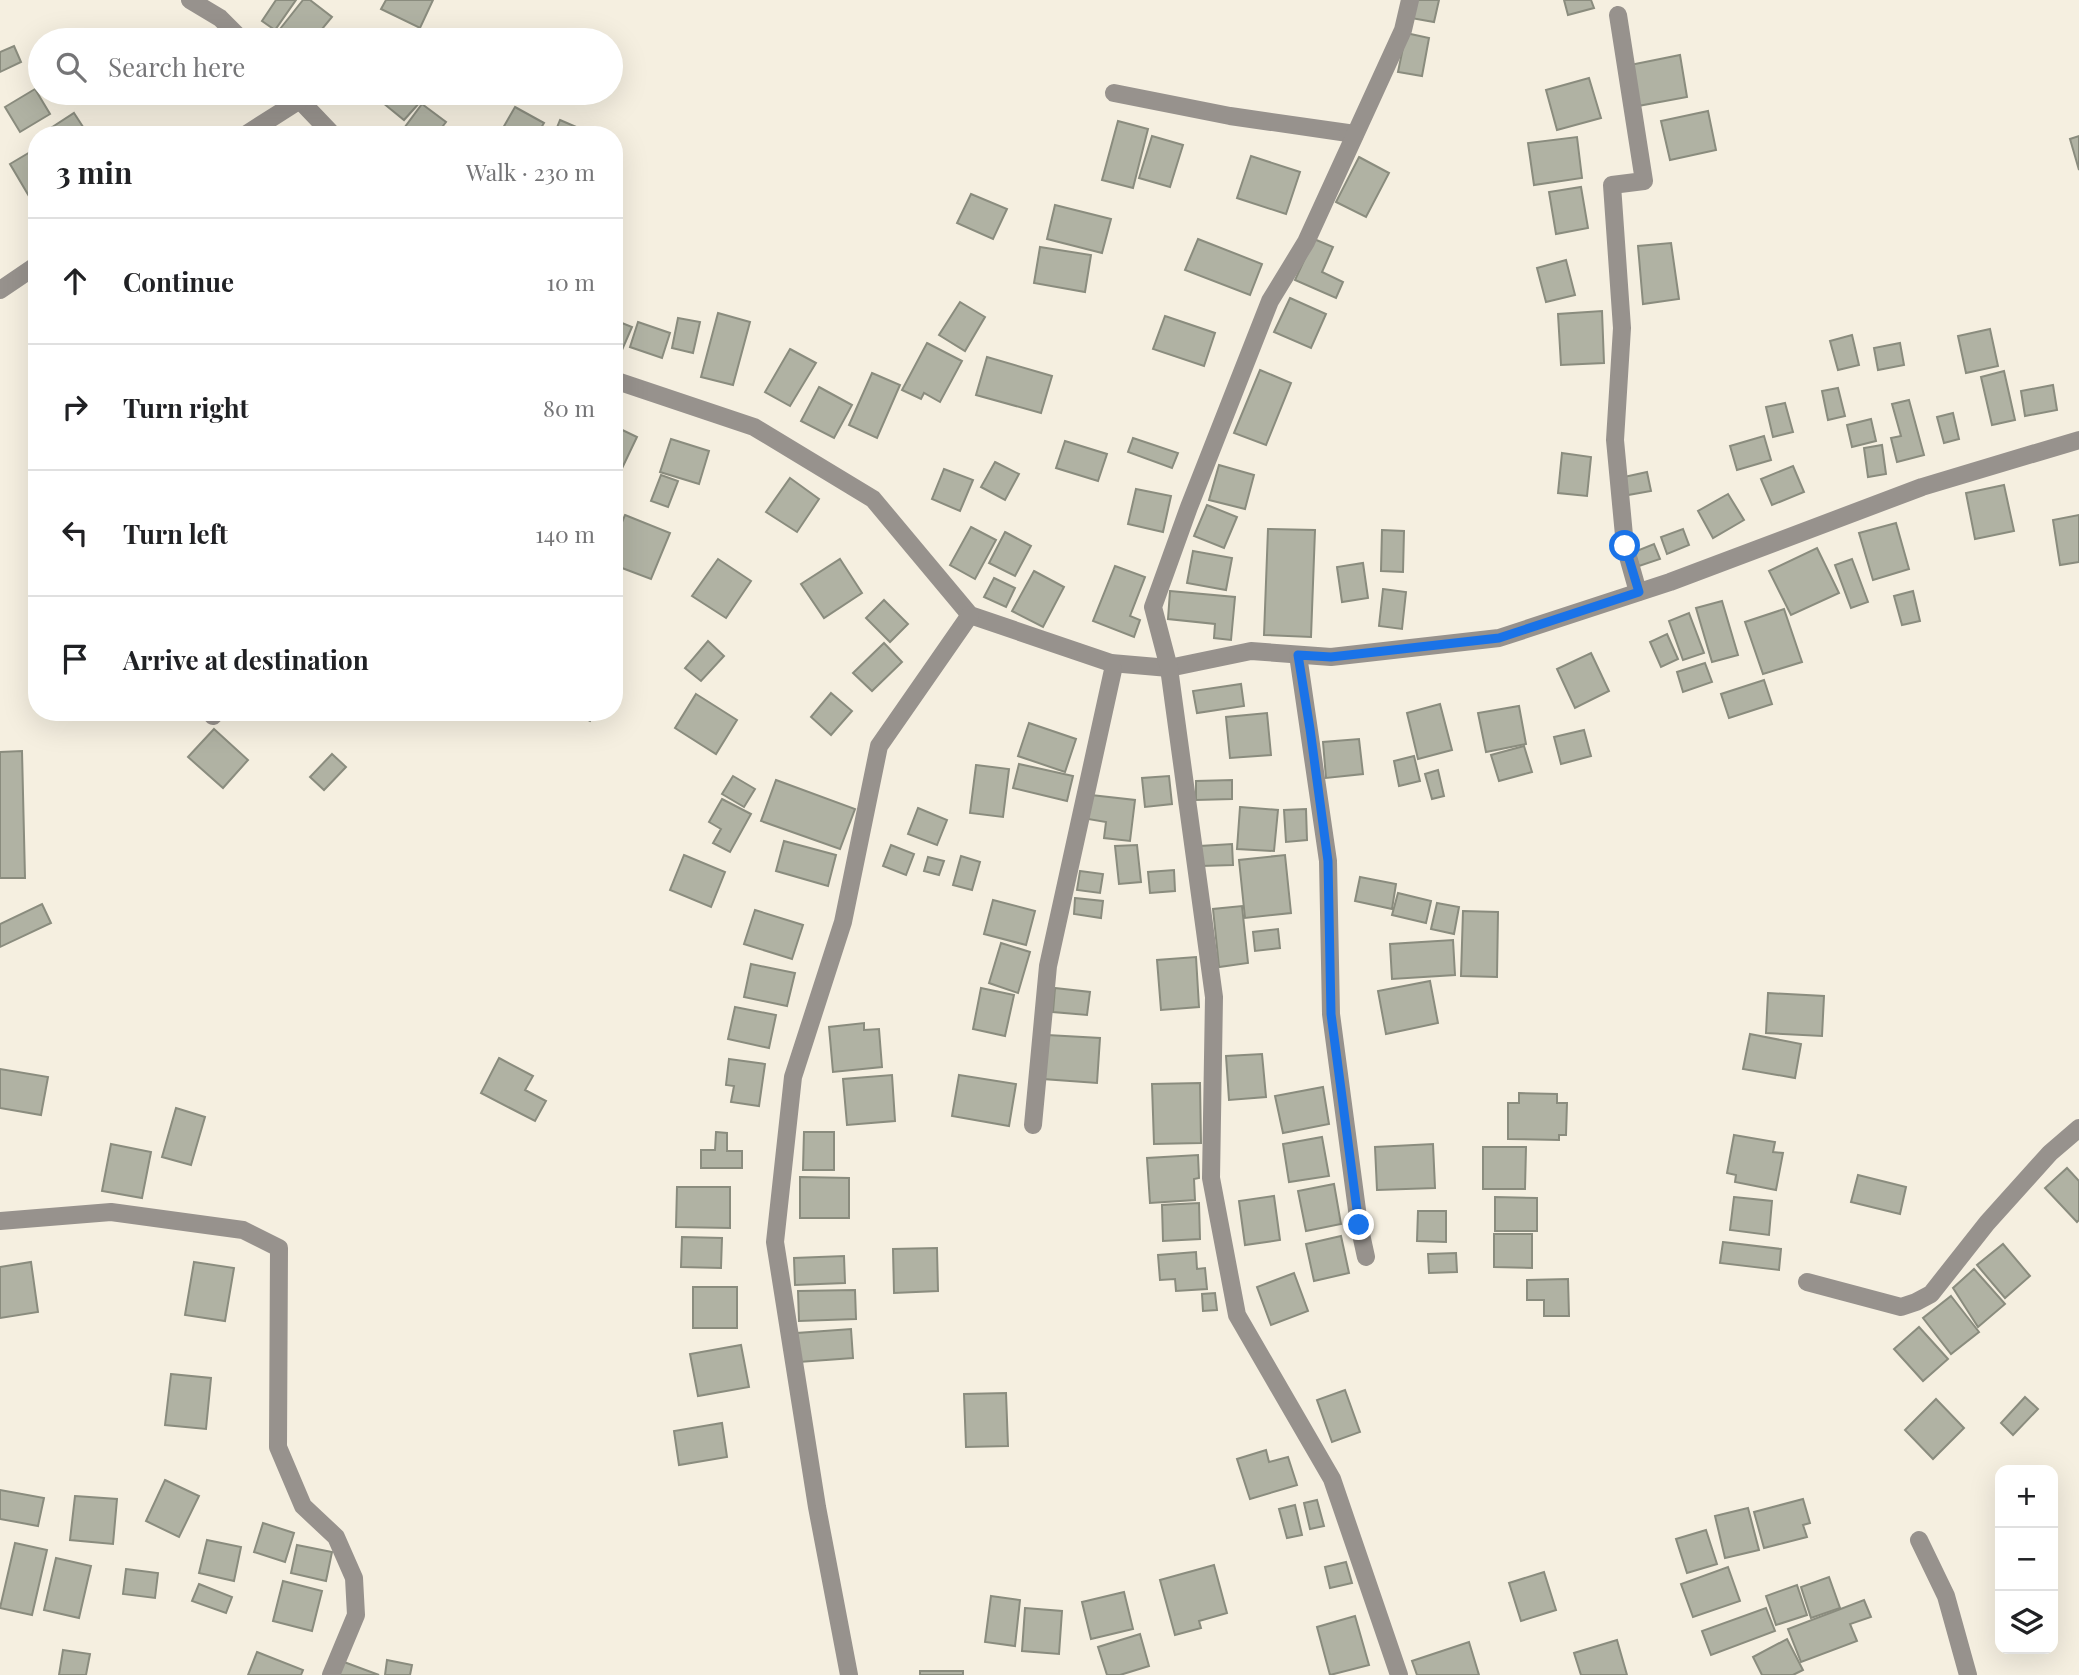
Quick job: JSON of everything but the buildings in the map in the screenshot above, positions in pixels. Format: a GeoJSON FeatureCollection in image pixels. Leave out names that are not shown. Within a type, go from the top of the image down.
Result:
{"type":"FeatureCollection","features":[{"type":"Feature","properties":{"kind":"street"},"geometry":{"type":"LineString","coordinates":[[190,0],[220,18],[230,28]]}},
{"type":"Feature","properties":{"kind":"street"},"geometry":{"type":"LineString","coordinates":[[1399,1675],[1332,1479],[1237,1315],[1212,1178],[1214,997],[1169,668],[1153,607],[1270,301],[1306,242],[1403,30],[1410,0]]}},
{"type":"Feature","properties":{"kind":"street"},"geometry":{"type":"LineString","coordinates":[[1618,15],[1644,181],[1612,185],[1622,328],[1615,440],[1625,546],[1639,592]]}},
{"type":"Feature","properties":{"kind":"street"},"geometry":{"type":"LineString","coordinates":[[1114,93],[1230,116],[1355,134]]}},
{"type":"Feature","properties":{"kind":"street"},"geometry":{"type":"LineString","coordinates":[[257,126],[285,105]]}},
{"type":"Feature","properties":{"kind":"street"},"geometry":{"type":"LineString","coordinates":[[305,105],[325,126]]}},
{"type":"Feature","properties":{"kind":"street"},"geometry":{"type":"LineString","coordinates":[[0,290],[28,271]]}},
{"type":"Feature","properties":{"kind":"street"},"geometry":{"type":"LineString","coordinates":[[623,383],[754,427],[873,499],[970,615],[1111,663],[1169,668],[1251,651],[1331,657],[1499,638],[1639,592],[1922,487],[2079,440]]}},
{"type":"Feature","properties":{"kind":"street"},"geometry":{"type":"LineString","coordinates":[[849,1675],[817,1507],[775,1242],[793,1077],[843,922],[879,746],[970,615]]}},
{"type":"Feature","properties":{"kind":"street"},"geometry":{"type":"LineString","coordinates":[[1298,655],[1328,861],[1331,1014],[1359,1225],[1366,1256]]}},
{"type":"Feature","properties":{"kind":"street"},"geometry":{"type":"LineString","coordinates":[[1033,1125],[1048,966],[1113,670],[1111,663]]}},
{"type":"Feature","properties":{"kind":"street"},"geometry":{"type":"LineString","coordinates":[[1807,1282],[1901,1307],[1931,1294],[1987,1223],[2050,1153],[2079,1128]]}},
{"type":"Feature","properties":{"kind":"street"},"geometry":{"type":"LineString","coordinates":[[0,1221],[111,1212],[243,1230],[279,1248],[278,1447],[303,1506],[336,1537],[354,1578],[356,1615],[331,1675]]}},
{"type":"Feature","properties":{"kind":"street"},"geometry":{"type":"LineString","coordinates":[[1919,1540],[1946,1596],[1968,1675]]}},
{"type":"Feature","properties":{"kind":"route"},"geometry":{"type":"LineString","coordinates":[[1359,1225],[1331,1014],[1328,861],[1298,655],[1331,657],[1499,638],[1639,592],[1625,546]]}}]}
